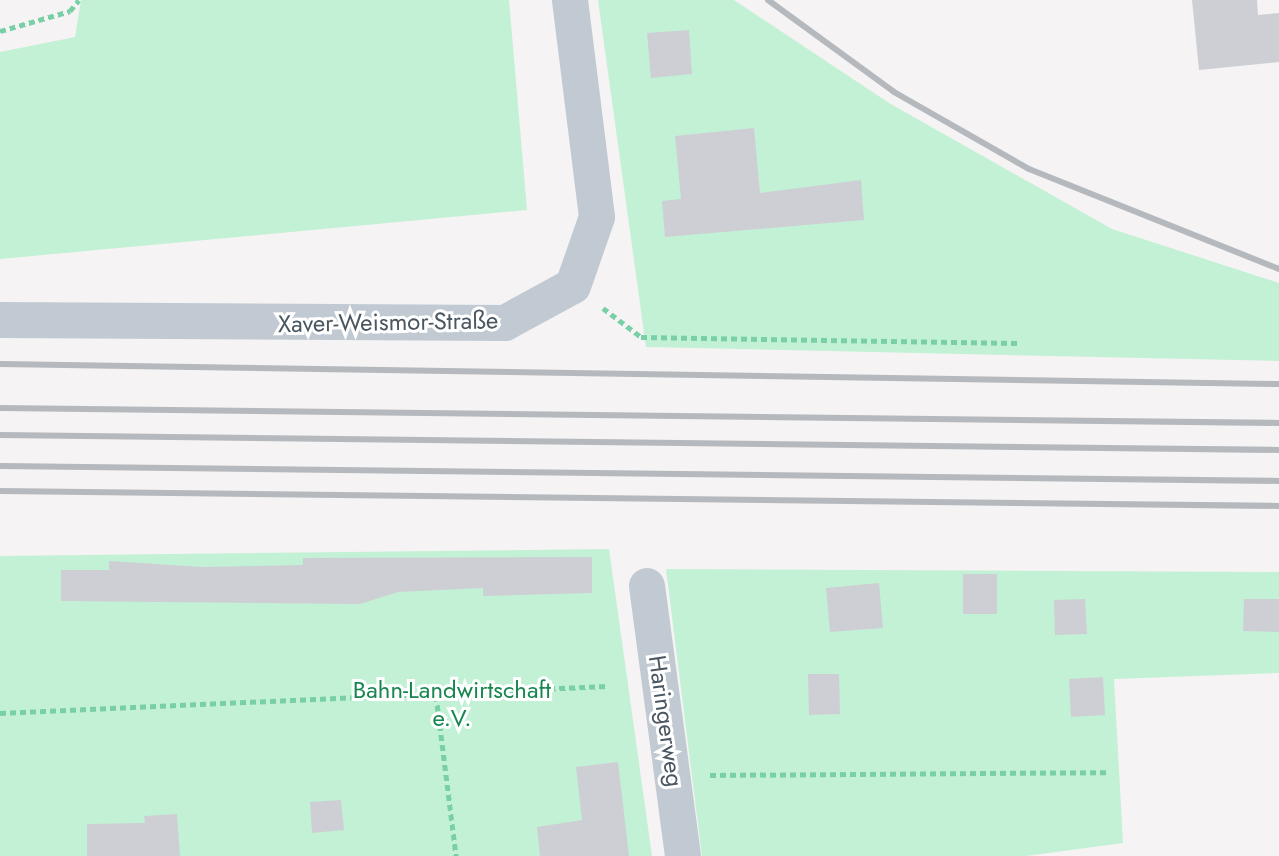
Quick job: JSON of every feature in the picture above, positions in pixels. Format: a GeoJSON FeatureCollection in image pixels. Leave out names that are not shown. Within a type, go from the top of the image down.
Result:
{"type":"FeatureCollection","features":[{"type":"Feature","properties":{"kind":"street"},"geometry":{"type":"LineString","coordinates":[[570,0],[597,217],[573,286]]}},
{"type":"Feature","properties":{"kind":"street","name":"Xaver-Weismor-Straße"},"geometry":{"type":"LineString","coordinates":[[0,320],[505,323],[573,286]]}},
{"type":"Feature","properties":{"kind":"street","name":"Haringerweg"},"geometry":{"type":"LineString","coordinates":[[647,586],[683,856]]}},
{"type":"Feature","properties":{"kind":"path"},"geometry":{"type":"LineString","coordinates":[[0,31],[70,11],[79,0]]}},
{"type":"Feature","properties":{"kind":"path"},"geometry":{"type":"LineString","coordinates":[[573,286],[641,337],[1019,343]]}},
{"type":"Feature","properties":{"kind":"path"},"geometry":{"type":"LineString","coordinates":[[0,713],[607,686]]}},
{"type":"Feature","properties":{"kind":"path"},"geometry":{"type":"LineString","coordinates":[[436,695],[456,856]]}},
{"type":"Feature","properties":{"kind":"path"},"geometry":{"type":"LineString","coordinates":[[673,775],[1110,772]]}},
{"type":"Feature","properties":{"kind":"green space"},"geometry":{"type":"Polygon","coordinates":[[[81,0],[509,0],[527,210],[0,259],[0,52],[75,37],[81,0]]]}},
{"type":"Feature","properties":{"kind":"green space"},"geometry":{"type":"Polygon","coordinates":[[[598,0],[734,0],[889,103],[1112,229],[1279,283],[1279,361],[646,347],[598,0]]]}},
{"type":"Feature","properties":{"kind":"green space","name":"Bahn-Landwirtschaft e.V."},"geometry":{"type":"Polygon","coordinates":[[[609,549],[652,856],[0,856],[0,556],[609,549]]]}},
{"type":"Feature","properties":{"kind":"green space"},"geometry":{"type":"Polygon","coordinates":[[[666,569],[1279,572],[1279,673],[1114,679],[1123,843],[1026,856],[702,856],[666,569]]]}},
{"type":"Feature","properties":{"kind":"building"},"geometry":{"type":"Polygon","coordinates":[[[1192,0],[1257,0],[1258,15],[1279,13],[1279,62],[1199,70],[1192,0]]]}},
{"type":"Feature","properties":{"kind":"building"},"geometry":{"type":"Polygon","coordinates":[[[689,30],[692,74],[651,78],[647,33],[689,30]]]}},
{"type":"Feature","properties":{"kind":"building"},"geometry":{"type":"Polygon","coordinates":[[[754,128],[760,193],[861,180],[864,220],[665,237],[662,201],[681,199],[675,136],[754,128]]]}},
{"type":"Feature","properties":{"kind":"building"},"geometry":{"type":"Polygon","coordinates":[[[592,557],[592,593],[483,596],[483,588],[398,592],[360,604],[61,601],[61,570],[109,570],[109,561],[203,567],[303,565],[303,558],[592,557]]]}},
{"type":"Feature","properties":{"kind":"building"},"geometry":{"type":"Polygon","coordinates":[[[963,574],[997,574],[997,614],[963,614],[963,574]]]}},
{"type":"Feature","properties":{"kind":"building"},"geometry":{"type":"Polygon","coordinates":[[[879,583],[883,628],[830,632],[826,588],[879,583]]]}},
{"type":"Feature","properties":{"kind":"building"},"geometry":{"type":"Polygon","coordinates":[[[1085,599],[1087,634],[1055,635],[1054,600],[1085,599]]]}},
{"type":"Feature","properties":{"kind":"building"},"geometry":{"type":"Polygon","coordinates":[[[1244,599],[1279,599],[1279,632],[1243,631],[1244,599]]]}},
{"type":"Feature","properties":{"kind":"building"},"geometry":{"type":"Polygon","coordinates":[[[808,674],[839,674],[840,714],[809,715],[808,674]]]}},
{"type":"Feature","properties":{"kind":"building"},"geometry":{"type":"Polygon","coordinates":[[[1103,677],[1105,715],[1071,717],[1069,679],[1103,677]]]}},
{"type":"Feature","properties":{"kind":"building"},"geometry":{"type":"Polygon","coordinates":[[[618,762],[629,856],[540,856],[537,827],[582,820],[576,767],[618,762]]]}},
{"type":"Feature","properties":{"kind":"building"},"geometry":{"type":"Polygon","coordinates":[[[341,800],[344,830],[312,833],[310,802],[341,800]]]}},
{"type":"Feature","properties":{"kind":"building"},"geometry":{"type":"Polygon","coordinates":[[[177,814],[180,856],[87,856],[87,824],[145,823],[144,816],[177,814]]]}},
{"type":"Feature","properties":{"kind":"railway"},"geometry":{"type":"LineString","coordinates":[[768,0],[894,92],[1029,169],[1279,269]]}},
{"type":"Feature","properties":{"kind":"railway"},"geometry":{"type":"LineString","coordinates":[[0,364],[1279,384]]}},
{"type":"Feature","properties":{"kind":"railway"},"geometry":{"type":"LineString","coordinates":[[0,408],[1279,423]]}},
{"type":"Feature","properties":{"kind":"railway"},"geometry":{"type":"LineString","coordinates":[[0,435],[1279,450]]}},
{"type":"Feature","properties":{"kind":"railway"},"geometry":{"type":"LineString","coordinates":[[0,466],[1279,481]]}},
{"type":"Feature","properties":{"kind":"railway"},"geometry":{"type":"LineString","coordinates":[[0,491],[1279,506]]}}]}
